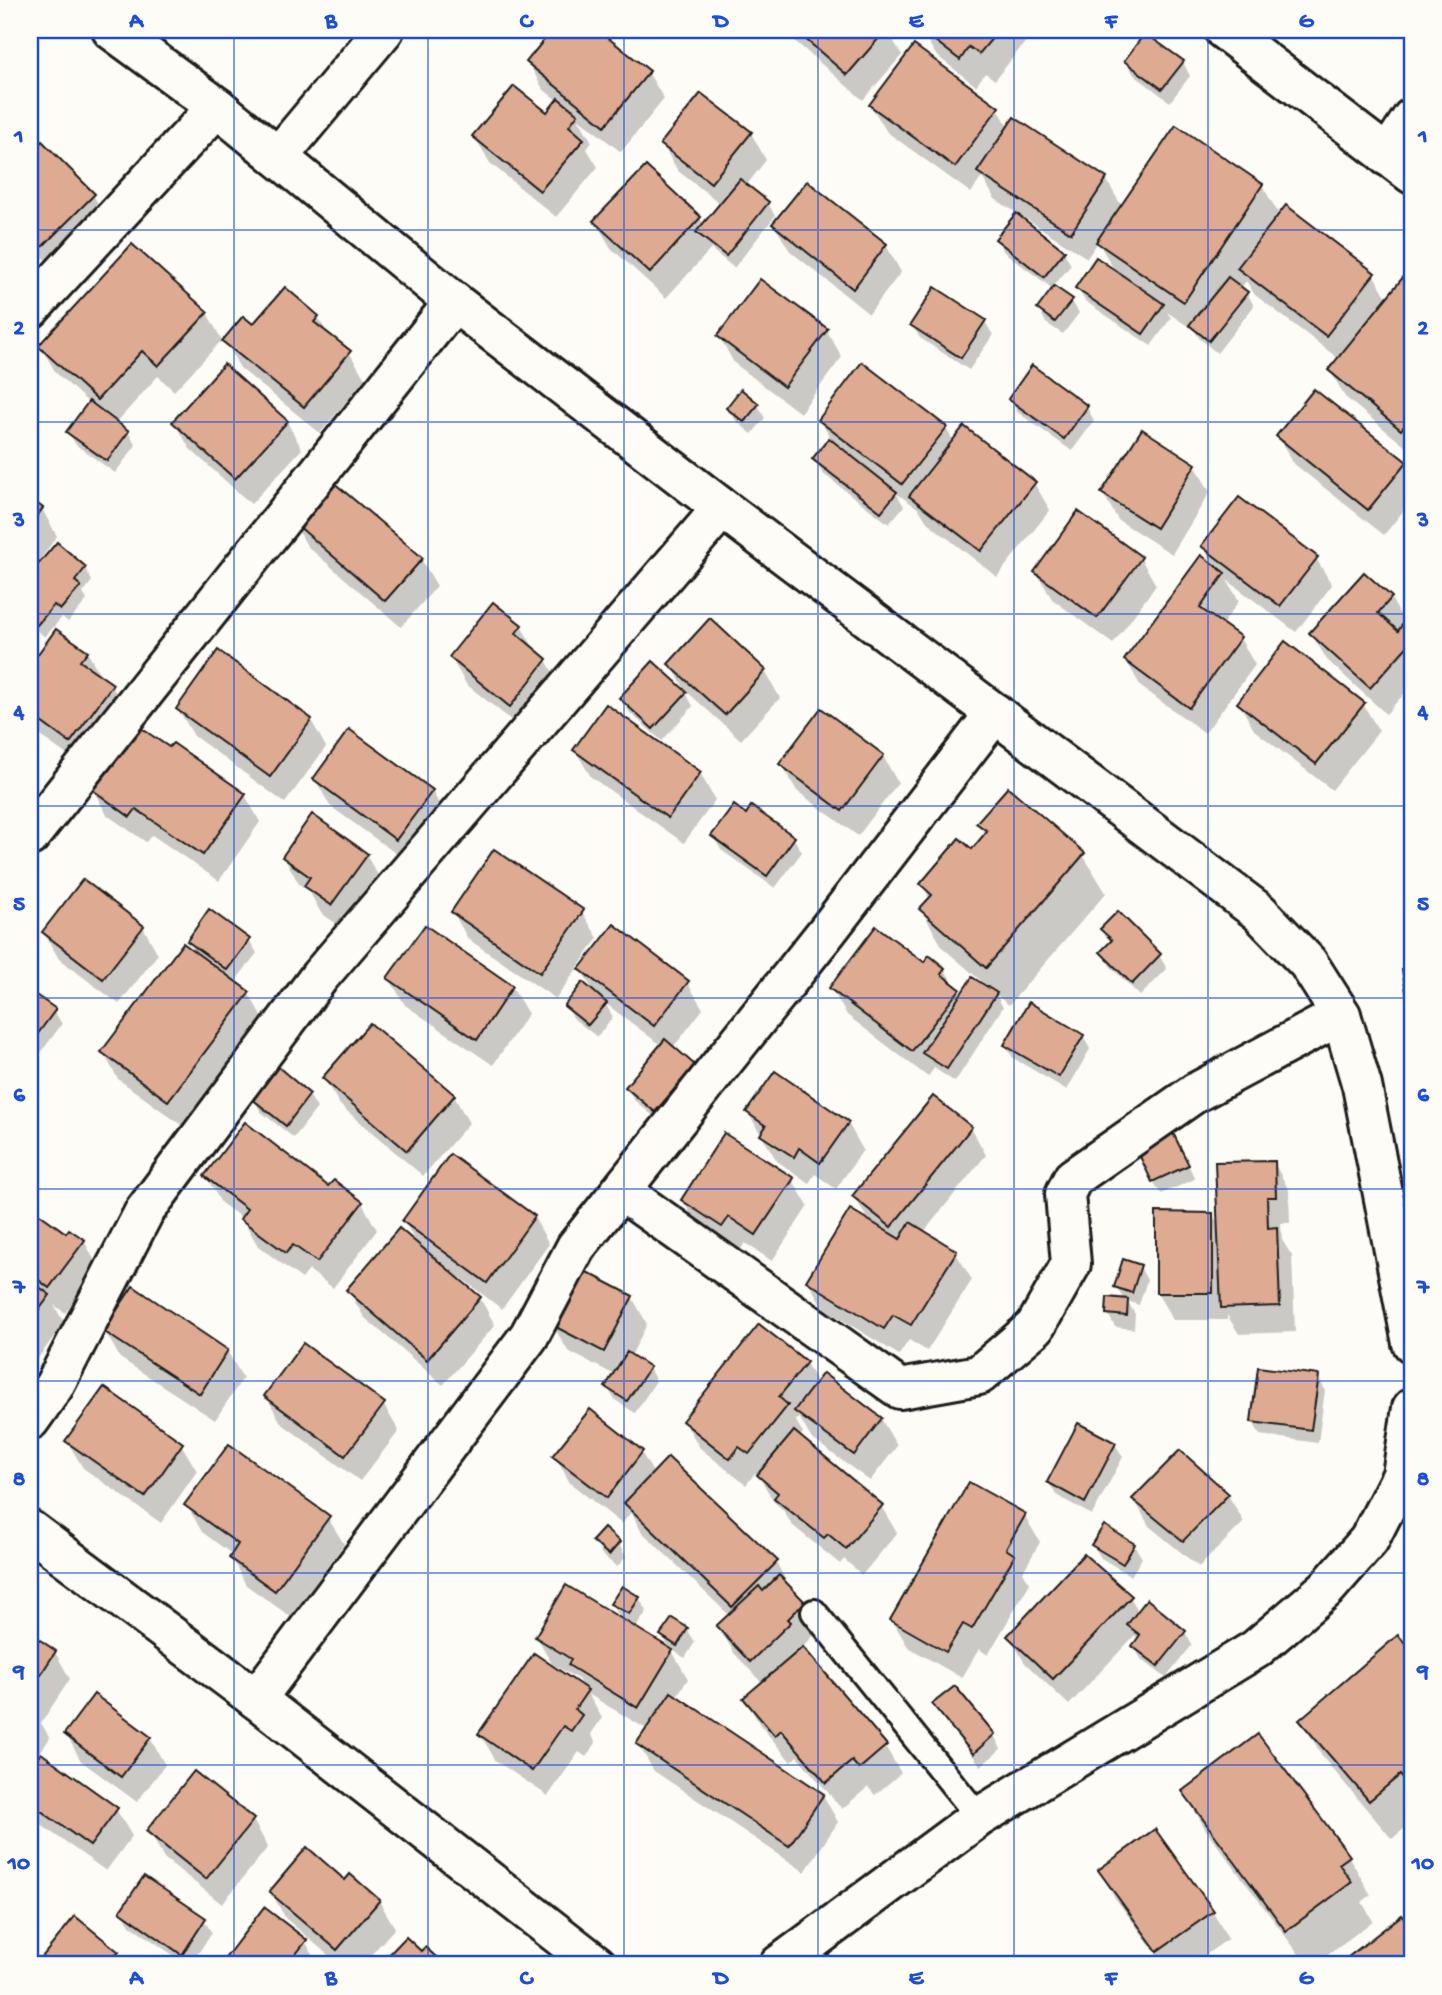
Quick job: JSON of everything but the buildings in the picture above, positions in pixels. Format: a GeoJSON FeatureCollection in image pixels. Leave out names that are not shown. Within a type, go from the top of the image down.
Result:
{"type":"FeatureCollection","features":[{"type":"Feature","properties":{"kind":"street"},"geometry":{"type":"LineString","coordinates":[[111,30],[218,107],[454,302],[722,508],[1259,912],[1308,963],[1341,1015],[1362,1086],[1412,1343]]}},
{"type":"Feature","properties":{"kind":"street"},"geometry":{"type":"LineString","coordinates":[[278,157],[384,30]]}},
{"type":"Feature","properties":{"kind":"street"},"geometry":{"type":"LineString","coordinates":[[1224,30],[1400,165],[1412,117]]}},
{"type":"Feature","properties":{"kind":"street"},"geometry":{"type":"LineString","coordinates":[[30,309],[218,107]]}},
{"type":"Feature","properties":{"kind":"street"},"geometry":{"type":"LineString","coordinates":[[30,836],[454,302]]}},
{"type":"Feature","properties":{"kind":"street"},"geometry":{"type":"LineString","coordinates":[[30,1420],[54,1386],[144,1212],[320,976],[722,508]]}},
{"type":"Feature","properties":{"kind":"street"},"geometry":{"type":"LineString","coordinates":[[256,1699],[529,1336],[576,1247],[828,930],[995,713]]}},
{"type":"Feature","properties":{"kind":"street"},"geometry":{"type":"LineString","coordinates":[[621,1191],[900,1389],[979,1375],[1035,1327],[1071,1264],[1065,1194],[1073,1178],[1195,1093],[1341,1015]]}},
{"type":"Feature","properties":{"kind":"street"},"geometry":{"type":"LineString","coordinates":[[779,1965],[979,1817],[1256,1649],[1326,1589],[1369,1541],[1402,1475],[1412,1408]]}},
{"type":"Feature","properties":{"kind":"street"},"geometry":{"type":"LineString","coordinates":[[30,1530],[256,1699],[597,1965]]}},
{"type":"Feature","properties":{"kind":"lane"},"geometry":{"type":"LineString","coordinates":[[814,1612],[979,1817]]}}]}
